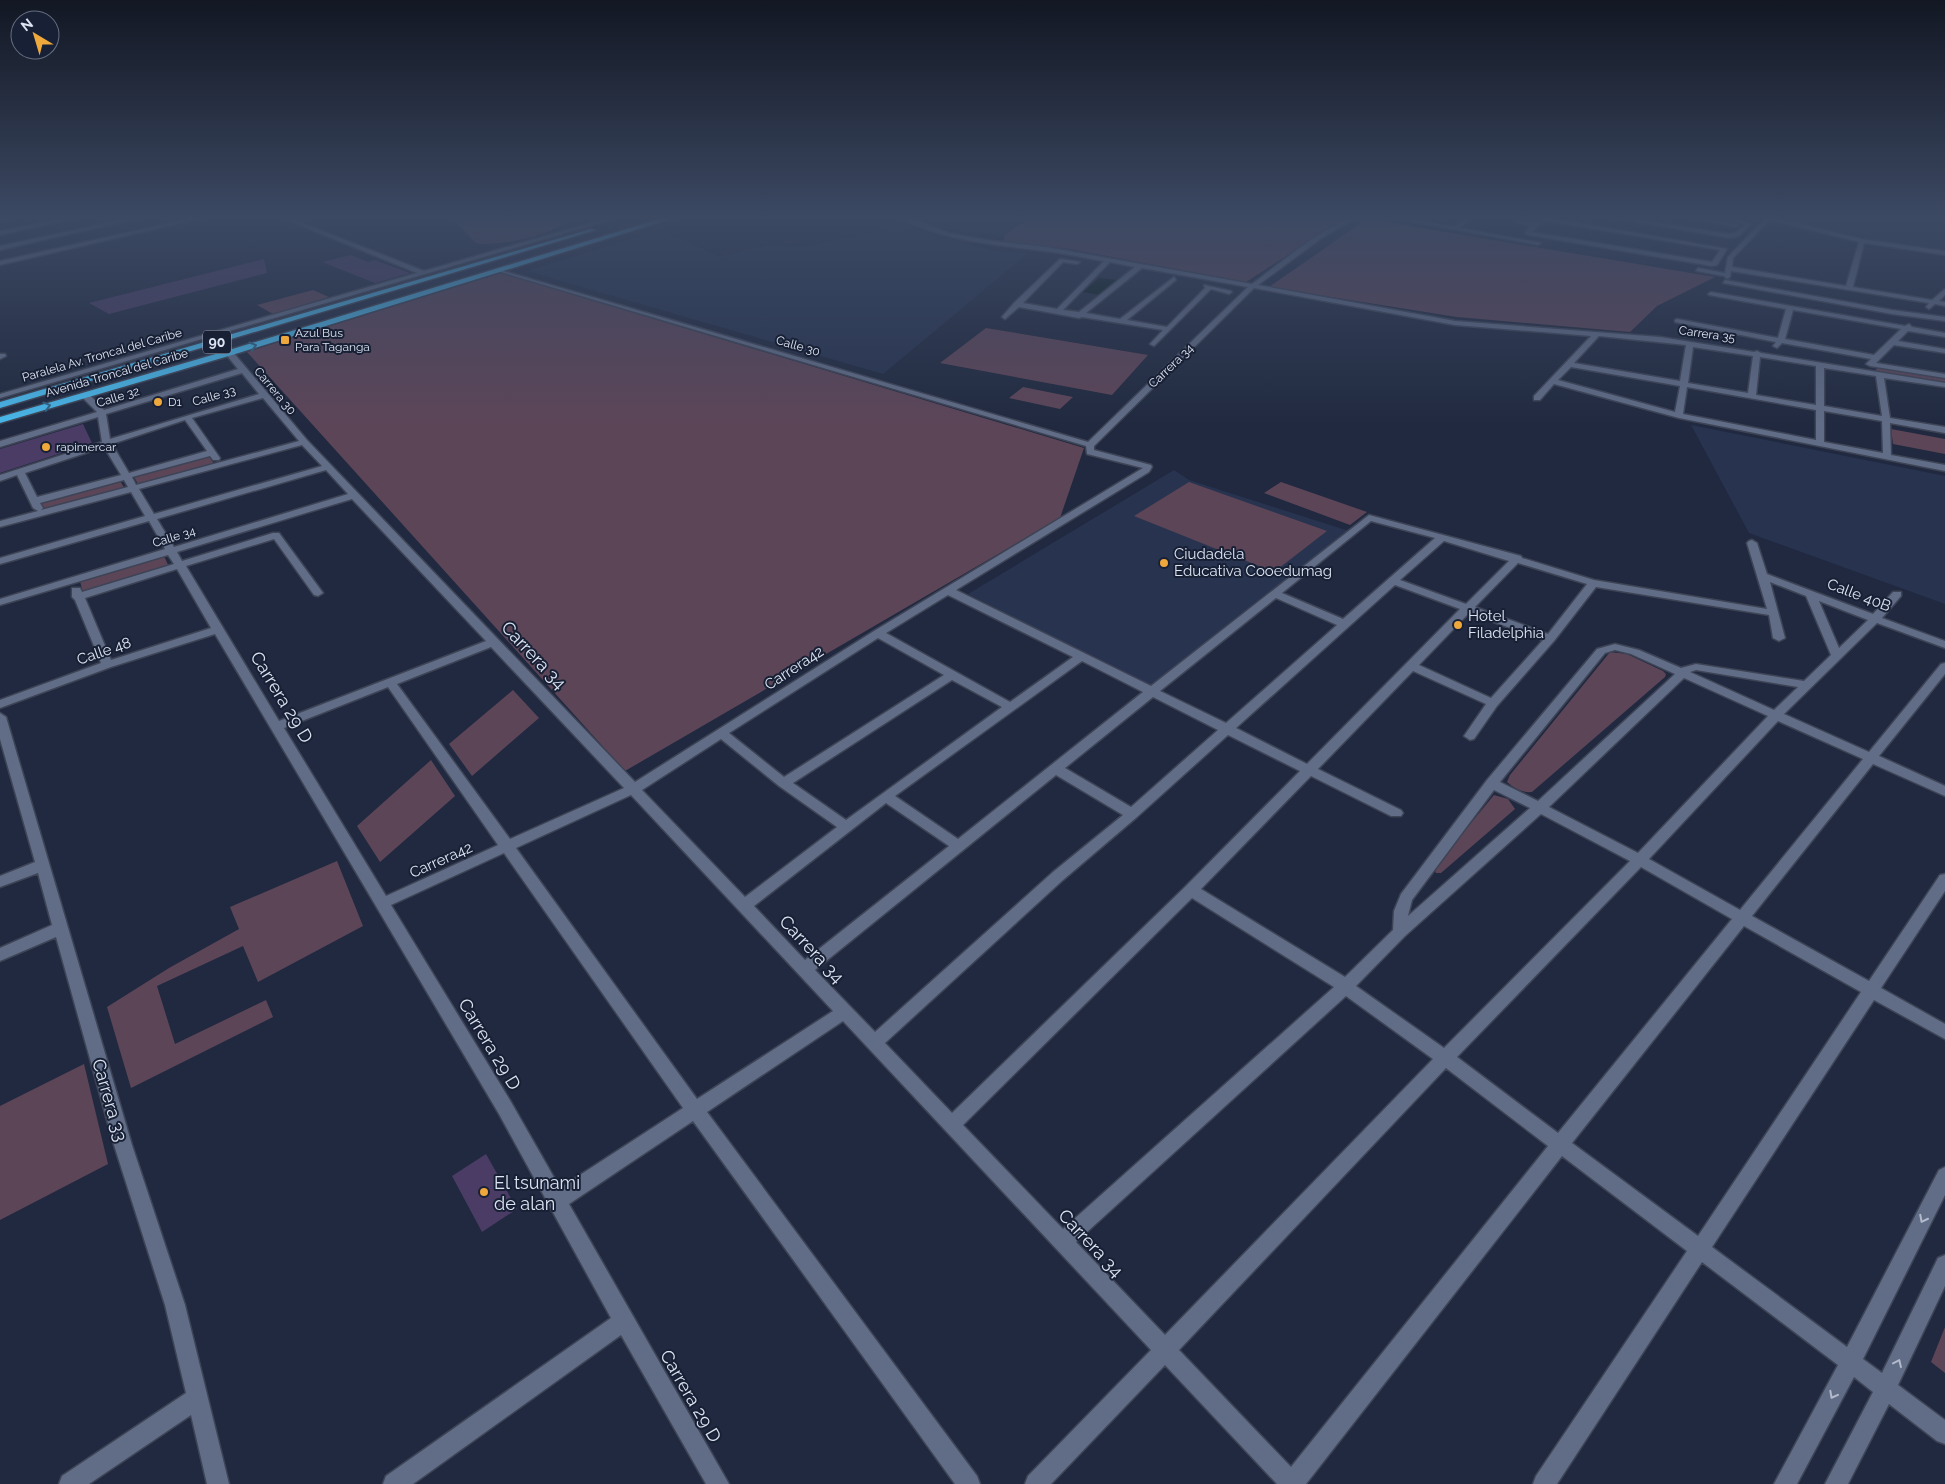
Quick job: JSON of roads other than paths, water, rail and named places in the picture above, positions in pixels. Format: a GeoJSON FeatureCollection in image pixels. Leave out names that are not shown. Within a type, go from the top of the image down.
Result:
{"type":"FeatureCollection","features":[{"type":"Feature","properties":{"kind":"highway","name":"Avenida Troncal del Caribe"},"geometry":{"type":"LineString","coordinates":[[0,405],[401,287]]}},
{"type":"Feature","properties":{"kind":"highway","name":"Avenida Troncal del Caribe"},"geometry":{"type":"LineString","coordinates":[[0,420],[229,353],[443,287]]}},
{"type":"Feature","properties":{"kind":"street","name":"Paralela Av. Troncal del Caribe"},"geometry":{"type":"LineString","coordinates":[[0,396],[374,287]]}},
{"type":"Feature","properties":{"kind":"street","name":"Calle 30"},"geometry":{"type":"LineString","coordinates":[[557,287],[1090,445]]}},
{"type":"Feature","properties":{"kind":"street"},"geometry":{"type":"LineString","coordinates":[[1005,317],[1034,287]]}},
{"type":"Feature","properties":{"kind":"street"},"geometry":{"type":"LineString","coordinates":[[1057,312],[1081,287]]}},
{"type":"Feature","properties":{"kind":"street"},"geometry":{"type":"LineString","coordinates":[[1079,316],[1115,287]]}},
{"type":"Feature","properties":{"kind":"street"},"geometry":{"type":"LineString","coordinates":[[1122,322],[1163,287]]}},
{"type":"Feature","properties":{"kind":"street"},"geometry":{"type":"LineString","coordinates":[[1154,344],[1209,287]]}},
{"type":"Feature","properties":{"kind":"street"},"geometry":{"type":"LineString","coordinates":[[1210,287],[1229,292]]}},
{"type":"Feature","properties":{"kind":"street","name":"Carrera 34"},"geometry":{"type":"LineString","coordinates":[[1090,445],[1252,287]]}},
{"type":"Feature","properties":{"kind":"street","name":"Carrera 35"},"geometry":{"type":"LineString","coordinates":[[1253,287],[1455,323],[1512,329],[1598,333],[1690,343],[1945,385]]}},
{"type":"Feature","properties":{"kind":"street"},"geometry":{"type":"LineString","coordinates":[[1717,287],[1711,294],[1945,335]]}},
{"type":"Feature","properties":{"kind":"street"},"geometry":{"type":"LineString","coordinates":[[1780,287],[1860,306],[1945,319]]}},
{"type":"Feature","properties":{"kind":"street"},"geometry":{"type":"LineString","coordinates":[[1842,287],[1945,304]]}},
{"type":"Feature","properties":{"kind":"street"},"geometry":{"type":"LineString","coordinates":[[1855,320],[1864,291]]}},
{"type":"Feature","properties":{"kind":"street"},"geometry":{"type":"LineString","coordinates":[[1863,371],[1945,291]]}},
{"type":"Feature","properties":{"kind":"street"},"geometry":{"type":"LineString","coordinates":[[1016,304],[1079,316],[1168,329]]}},
{"type":"Feature","properties":{"kind":"street"},"geometry":{"type":"LineString","coordinates":[[1770,356],[1781,340],[1790,308]]}},
{"type":"Feature","properties":{"kind":"street"},"geometry":{"type":"LineString","coordinates":[[1677,321],[1781,340],[1945,376]]}},
{"type":"Feature","properties":{"kind":"street"},"geometry":{"type":"LineString","coordinates":[[1537,398],[1598,333]]}},
{"type":"Feature","properties":{"kind":"street"},"geometry":{"type":"LineString","coordinates":[[1892,342],[1945,351]]}},
{"type":"Feature","properties":{"kind":"street"},"geometry":{"type":"LineString","coordinates":[[1679,416],[1690,343]]}},
{"type":"Feature","properties":{"kind":"street","name":"Carrera 30"},"geometry":{"type":"LineString","coordinates":[[229,353],[304,442]]}},
{"type":"Feature","properties":{"kind":"street"},"geometry":{"type":"LineString","coordinates":[[1752,397],[1757,353]]}},
{"type":"Feature","properties":{"kind":"street"},"geometry":{"type":"LineString","coordinates":[[1568,364],[1945,430]]}},
{"type":"Feature","properties":{"kind":"street"},"geometry":{"type":"LineString","coordinates":[[1820,364],[1820,444]]}},
{"type":"Feature","properties":{"kind":"street","name":"Calle 32"},"geometry":{"type":"LineString","coordinates":[[0,444],[243,370]]}},
{"type":"Feature","properties":{"kind":"street"},"geometry":{"type":"LineString","coordinates":[[1880,374],[1886,419],[1887,457]]}},
{"type":"Feature","properties":{"kind":"street"},"geometry":{"type":"LineString","coordinates":[[1552,381],[1679,416],[1945,468]]}},
{"type":"Feature","properties":{"kind":"street"},"geometry":{"type":"LineString","coordinates":[[85,395],[102,413],[107,444]]}},
{"type":"Feature","properties":{"kind":"street","name":"Calle 33"},"geometry":{"type":"LineString","coordinates":[[0,478],[187,417],[264,395]]}},
{"type":"Feature","properties":{"kind":"street"},"geometry":{"type":"LineString","coordinates":[[187,417],[220,463]]}},
{"type":"Feature","properties":{"kind":"street","name":"Carrera 34"},"geometry":{"type":"LineString","coordinates":[[304,442],[1292,1484]]}},
{"type":"Feature","properties":{"kind":"street"},"geometry":{"type":"LineString","coordinates":[[0,524],[220,463],[304,442]]}},
{"type":"Feature","properties":{"kind":"street","name":"Carrera 29 D"},"geometry":{"type":"LineString","coordinates":[[107,444],[181,564],[275,726],[558,1200],[624,1321],[718,1484]]}},
{"type":"Feature","properties":{"kind":"street","name":"Carrera42"},"geometry":{"type":"LineString","coordinates":[[382,903],[633,789],[878,633],[1074,516],[1148,467],[1090,452],[1090,445]]}},
{"type":"Feature","properties":{"kind":"street"},"geometry":{"type":"LineString","coordinates":[[35,501],[211,453]]}},
{"type":"Feature","properties":{"kind":"street"},"geometry":{"type":"LineString","coordinates":[[0,561],[328,467]]}},
{"type":"Feature","properties":{"kind":"street"},"geometry":{"type":"LineString","coordinates":[[20,472],[41,513]]}},
{"type":"Feature","properties":{"kind":"street","name":"Calle 34"},"geometry":{"type":"LineString","coordinates":[[0,602],[355,495]]}},
{"type":"Feature","properties":{"kind":"street"},"geometry":{"type":"LineString","coordinates":[[804,970],[1369,518],[1442,536],[1593,583],[1774,614]]}},
{"type":"Feature","properties":{"kind":"street"},"geometry":{"type":"LineString","coordinates":[[78,597],[276,535],[318,592]]}},
{"type":"Feature","properties":{"kind":"street"},"geometry":{"type":"LineString","coordinates":[[874,1043],[1058,876],[1132,814],[1224,729],[1394,581],[1442,536]]}},
{"type":"Feature","properties":{"kind":"street"},"geometry":{"type":"LineString","coordinates":[[1752,543],[1774,614],[1779,638]]}},
{"type":"Feature","properties":{"kind":"street"},"geometry":{"type":"LineString","coordinates":[[951,1125],[1191,890],[1517,558]]}},
{"type":"Feature","properties":{"kind":"street","name":"Calle 40B"},"geometry":{"type":"LineString","coordinates":[[1762,576],[1945,645]]}},
{"type":"Feature","properties":{"kind":"street"},"geometry":{"type":"LineString","coordinates":[[74,580],[78,597],[107,665]]}},
{"type":"Feature","properties":{"kind":"street"},"geometry":{"type":"LineString","coordinates":[[1394,581],[1550,639]]}},
{"type":"Feature","properties":{"kind":"street"},"geometry":{"type":"LineString","coordinates":[[1470,736],[1493,703],[1550,639],[1593,583]]}},
{"type":"Feature","properties":{"kind":"street"},"geometry":{"type":"LineString","coordinates":[[949,591],[1396,813]]}},
{"type":"Feature","properties":{"kind":"street"},"geometry":{"type":"LineString","coordinates":[[1810,593],[1837,656]]}},
{"type":"Feature","properties":{"kind":"street"},"geometry":{"type":"LineString","coordinates":[[1275,594],[1345,624]]}},
{"type":"Feature","properties":{"kind":"street"},"geometry":{"type":"LineString","coordinates":[[1036,1484],[1163,1349],[1640,860],[1776,715],[1876,618],[1897,594]]}},
{"type":"Feature","properties":{"kind":"street","name":"Calle 48"},"geometry":{"type":"LineString","coordinates":[[0,704],[107,665],[219,629]]}},
{"type":"Feature","properties":{"kind":"street"},"geometry":{"type":"LineString","coordinates":[[878,633],[950,676],[1010,707]]}},
{"type":"Feature","properties":{"kind":"street"},"geometry":{"type":"LineString","coordinates":[[275,726],[494,642]]}},
{"type":"Feature","properties":{"kind":"street"},"geometry":{"type":"LineString","coordinates":[[1400,932],[1401,911],[1406,898],[1492,783],[1600,650],[1615,647],[1635,652],[1945,791]]}},
{"type":"Feature","properties":{"kind":"street"},"geometry":{"type":"LineString","coordinates":[[744,906],[886,796],[1082,656]]}},
{"type":"Feature","properties":{"kind":"street"},"geometry":{"type":"LineString","coordinates":[[1411,666],[1493,703]]}},
{"type":"Feature","properties":{"kind":"street"},"geometry":{"type":"LineString","coordinates":[[1292,1484],[1560,1144],[1945,666]]}},
{"type":"Feature","properties":{"kind":"street"},"geometry":{"type":"LineString","coordinates":[[1062,1242],[1345,987],[1400,932],[1539,808],[1682,673],[1696,667],[1808,685]]}},
{"type":"Feature","properties":{"kind":"street"},"geometry":{"type":"LineString","coordinates":[[784,783],[950,676]]}},
{"type":"Feature","properties":{"kind":"street"},"geometry":{"type":"LineString","coordinates":[[389,681],[695,1110],[969,1484]]}},
{"type":"Feature","properties":{"kind":"street","name":"Carrera 33"},"geometry":{"type":"LineString","coordinates":[[0,717],[6,759],[42,864],[123,1145],[175,1305],[218,1484]]}},
{"type":"Feature","properties":{"kind":"street"},"geometry":{"type":"LineString","coordinates":[[721,733],[784,783],[846,826]]}},
{"type":"Feature","properties":{"kind":"street"},"geometry":{"type":"LineString","coordinates":[[1056,769],[1132,814]]}},
{"type":"Feature","properties":{"kind":"street"},"geometry":{"type":"LineString","coordinates":[[1492,783],[1640,860],[1870,992],[1945,1032]]}},
{"type":"Feature","properties":{"kind":"street"},"geometry":{"type":"LineString","coordinates":[[886,796],[958,846]]}},
{"type":"Feature","properties":{"kind":"street"},"geometry":{"type":"LineString","coordinates":[[0,882],[42,864]]}},
{"type":"Feature","properties":{"kind":"street"},"geometry":{"type":"LineString","coordinates":[[1544,1484],[1945,879]]}},
{"type":"Feature","properties":{"kind":"street"},"geometry":{"type":"LineString","coordinates":[[1191,890],[1345,987],[1445,1058],[1945,1433]]}},
{"type":"Feature","properties":{"kind":"street"},"geometry":{"type":"LineString","coordinates":[[0,955],[60,928]]}},
{"type":"Feature","properties":{"kind":"street"},"geometry":{"type":"LineString","coordinates":[[558,1200],[844,1012]]}},
{"type":"Feature","properties":{"kind":"street"},"geometry":{"type":"LineString","coordinates":[[1785,1484],[1851,1362],[1945,1176]]}},
{"type":"Feature","properties":{"kind":"street"},"geometry":{"type":"LineString","coordinates":[[1836,1484],[1886,1388],[1945,1265]]}},
{"type":"Feature","properties":{"kind":"street"},"geometry":{"type":"LineString","coordinates":[[394,1484],[624,1321]]}},
{"type":"Feature","properties":{"kind":"street"},"geometry":{"type":"LineString","coordinates":[[70,1484],[197,1398]]}},
{"type":"Feature","properties":{"kind":"place","name":"Azul Bus Para Taganga"},"geometry":{"type":"Point","coordinates":[285,340]}},
{"type":"Feature","properties":{"kind":"place","name":"D1"},"geometry":{"type":"Point","coordinates":[158,402]}},
{"type":"Feature","properties":{"kind":"place","name":"rapimercar"},"geometry":{"type":"Point","coordinates":[46,447]}},
{"type":"Feature","properties":{"kind":"place","name":"Ciudadela Educativa Cooedumag"},"geometry":{"type":"Point","coordinates":[1164,563]}},
{"type":"Feature","properties":{"kind":"place","name":"Hotel Filadelphia"},"geometry":{"type":"Point","coordinates":[1458,625]}},
{"type":"Feature","properties":{"kind":"place","name":"El tsunami de alan"},"geometry":{"type":"Point","coordinates":[484,1192]}}]}
